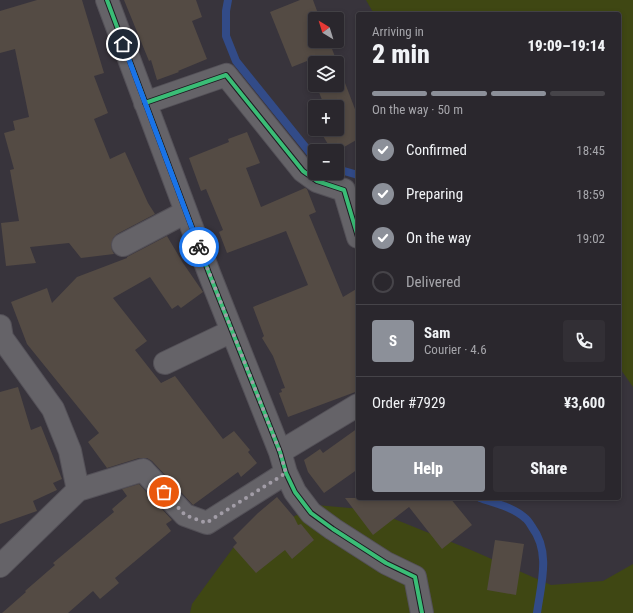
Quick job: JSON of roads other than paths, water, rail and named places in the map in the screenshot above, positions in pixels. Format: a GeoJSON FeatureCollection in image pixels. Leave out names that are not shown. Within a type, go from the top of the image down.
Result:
{"type":"FeatureCollection","features":[{"type":"Feature","properties":{"kind":"street"},"geometry":{"type":"LineString","coordinates":[[107,0],[186,212],[280,452],[286,473],[294,492],[311,512],[333,529],[386,564],[415,577],[422,613]]}},
{"type":"Feature","properties":{"kind":"street"},"geometry":{"type":"LineString","coordinates":[[145,103],[226,75],[303,170],[317,181],[344,190],[356,230]]}},
{"type":"Feature","properties":{"kind":"street"},"geometry":{"type":"LineString","coordinates":[[123,245],[186,212]]}},
{"type":"Feature","properties":{"kind":"street"},"geometry":{"type":"LineString","coordinates":[[0,326],[2,338],[53,409],[70,450],[78,490]]}},
{"type":"Feature","properties":{"kind":"street"},"geometry":{"type":"LineString","coordinates":[[165,363],[232,332]]}},
{"type":"Feature","properties":{"kind":"street"},"geometry":{"type":"LineString","coordinates":[[280,452],[356,406]]}},
{"type":"Feature","properties":{"kind":"street"},"geometry":{"type":"LineString","coordinates":[[0,566],[78,490],[143,470],[185,515],[206,523],[286,473]]}},
{"type":"Feature","properties":{"kind":"waterway"},"geometry":{"type":"LineString","coordinates":[[228,0],[226,11],[226,36],[236,61],[308,150]]}},
{"type":"Feature","properties":{"kind":"waterway"},"geometry":{"type":"LineString","coordinates":[[344,171],[356,174]]}},
{"type":"Feature","properties":{"kind":"waterway"},"geometry":{"type":"LineString","coordinates":[[486,500],[520,514],[528,521],[538,537],[543,558],[543,568],[537,613]]}}]}
